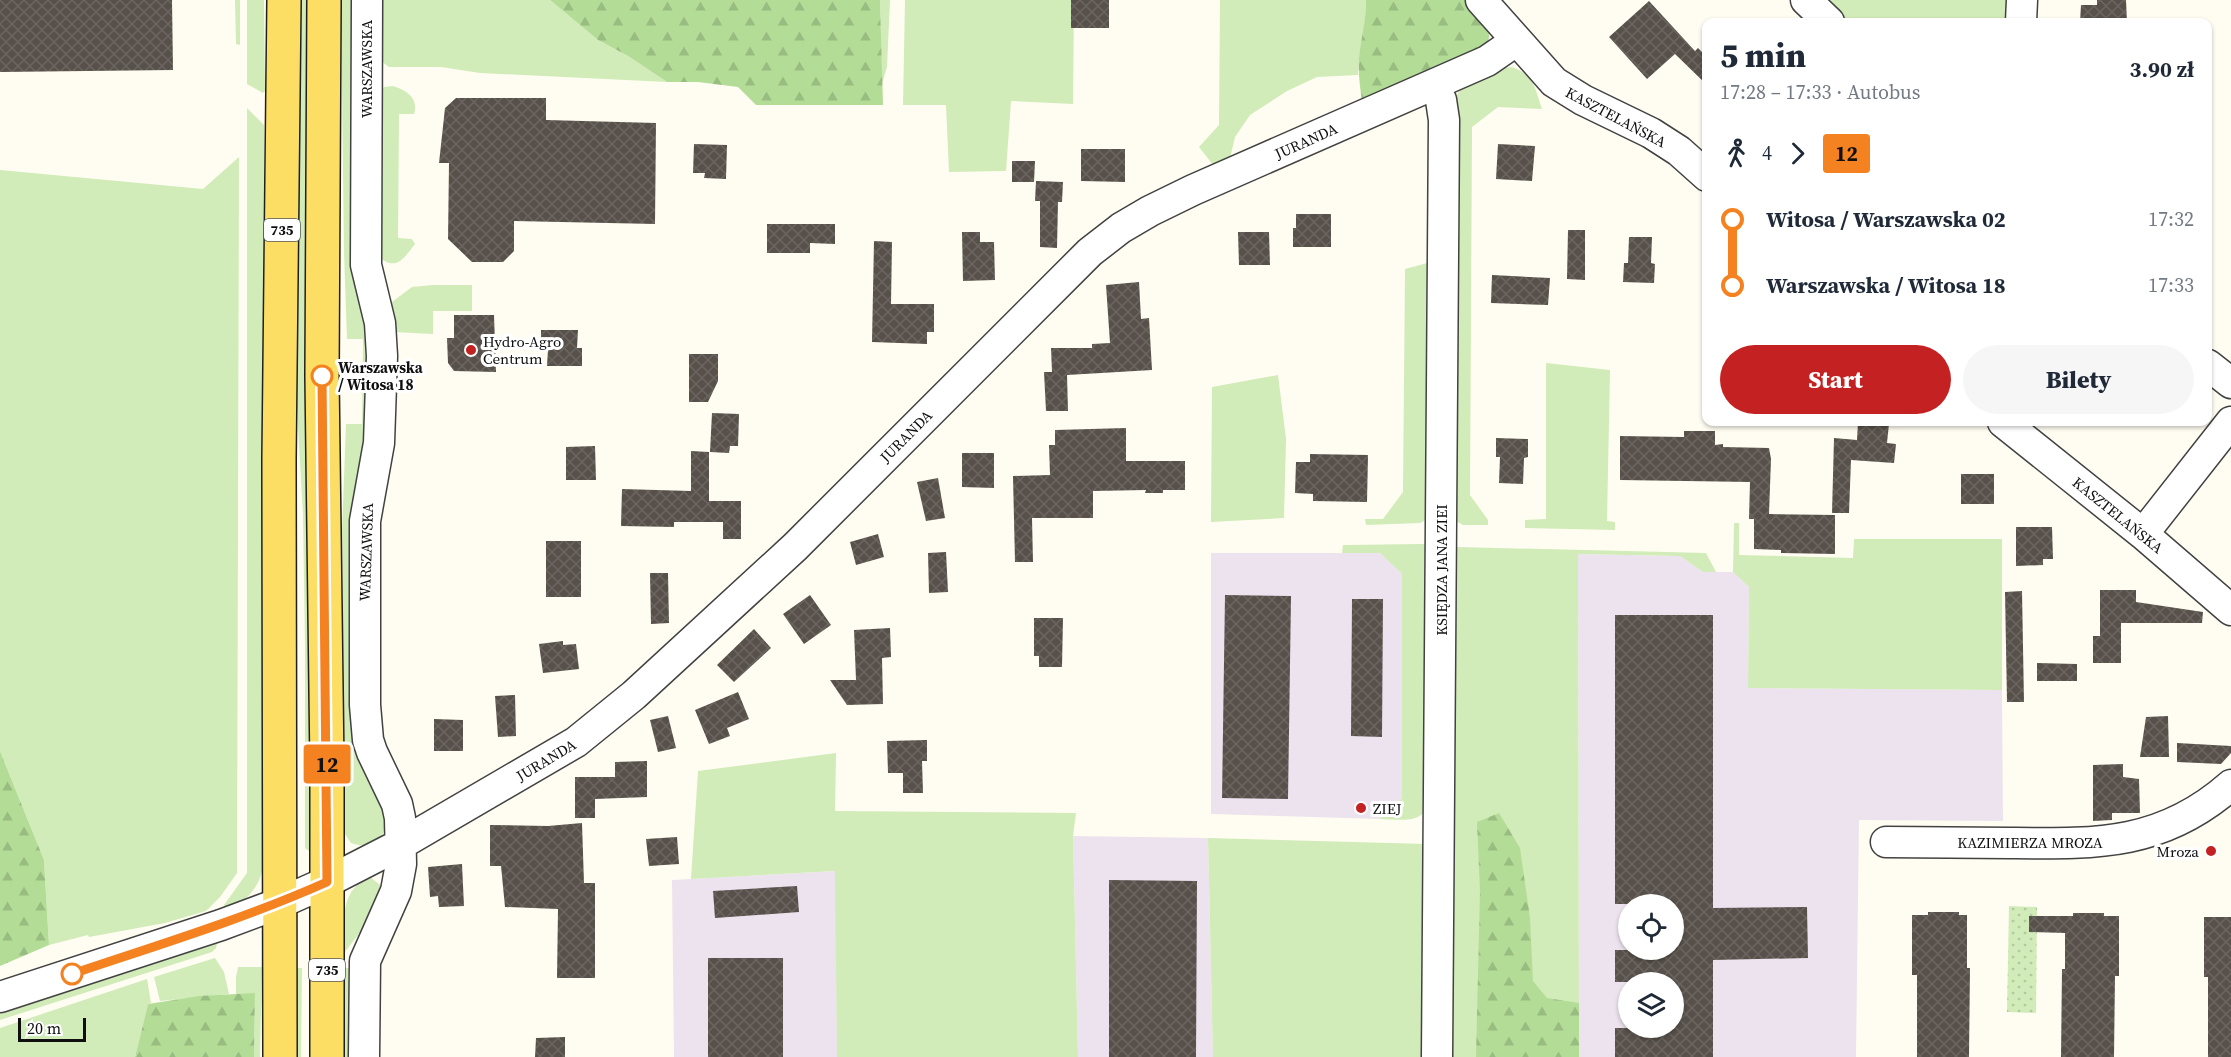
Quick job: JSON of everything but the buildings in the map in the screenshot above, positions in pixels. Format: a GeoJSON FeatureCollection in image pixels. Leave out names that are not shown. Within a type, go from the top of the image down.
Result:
{"type":"FeatureCollection","features":[{"type":"Feature","properties":{"kind":"main road","name":"735"},"geometry":{"type":"LineString","coordinates":[[280,1057],[279,459],[284,0]]}},
{"type":"Feature","properties":{"kind":"main road","name":"735"},"geometry":{"type":"LineString","coordinates":[[324,0],[322,465],[327,1057]]}},
{"type":"Feature","properties":{"kind":"street","name":"WARSZAWSKA"},"geometry":{"type":"LineString","coordinates":[[364,1057],[365,961],[396,891],[399,880],[401,844],[397,804],[370,746],[365,705],[365,521],[379,443],[382,356],[380,323],[366,266],[367,0]]}},
{"type":"Feature","properties":{"kind":"street","name":"KASZTELAŃSKA"},"geometry":{"type":"LineString","coordinates":[[1480,0],[1542,72],[1565,90],[1651,133],[1679,151],[1702,172]]}},
{"type":"Feature","properties":{"kind":"street"},"geometry":{"type":"LineString","coordinates":[[1806,0],[1825,18]]}},
{"type":"Feature","properties":{"kind":"street"},"geometry":{"type":"LineString","coordinates":[[2021,18],[2022,0]]}},
{"type":"Feature","properties":{"kind":"street","name":"JURANDA"},"geometry":{"type":"LineString","coordinates":[[0,997],[221,925],[280,903],[401,844],[547,760],[604,720],[795,547],[1090,252],[1121,228],[1193,190],[1487,61],[1516,41]]}},
{"type":"Feature","properties":{"kind":"street","name":"KSIĘDZA JANA ZIEI"},"geometry":{"type":"LineString","coordinates":[[1434,85],[1441,100],[1444,120],[1437,1057]]}},
{"type":"Feature","properties":{"kind":"street"},"geometry":{"type":"LineString","coordinates":[[2212,368],[2231,383]]}},
{"type":"Feature","properties":{"kind":"street"},"geometry":{"type":"LineString","coordinates":[[2143,534],[2231,422]]}},
{"type":"Feature","properties":{"kind":"street","name":"KASZTELAŃSKA"},"geometry":{"type":"LineString","coordinates":[[2008,426],[2143,534],[2231,610]]}},
{"type":"Feature","properties":{"kind":"street","name":"KAZIMIERZA MROZA"},"geometry":{"type":"LineString","coordinates":[[1886,842],[2084,844],[2118,840],[2174,823],[2200,809],[2231,786]]}},
{"type":"Feature","properties":{"kind":"shaded area"},"geometry":{"type":"Polygon","coordinates":[[[1211,553],[1380,553],[1402,574],[1402,798],[1380,819],[1211,814],[1211,553]]]}},
{"type":"Feature","properties":{"kind":"shaded area"},"geometry":{"type":"Polygon","coordinates":[[[1578,554],[1680,556],[1703,572],[1733,572],[1749,587],[1748,688],[2002,690],[2003,821],[1859,820],[1856,1057],[1579,1057],[1578,554]]]}},
{"type":"Feature","properties":{"kind":"shaded area"},"geometry":{"type":"Polygon","coordinates":[[[1073,836],[1208,838],[1213,1057],[1078,1057],[1073,836]]]}},
{"type":"Feature","properties":{"kind":"shaded area"},"geometry":{"type":"Polygon","coordinates":[[[836,871],[837,1057],[674,1057],[672,880],[836,871]]]}},
{"type":"Feature","properties":{"kind":"green space"},"geometry":{"type":"Polygon","coordinates":[[[235,0],[240,0],[240,45],[236,44],[235,0]]]}},
{"type":"Feature","properties":{"kind":"green space"},"geometry":{"type":"Polygon","coordinates":[[[247,0],[264,0],[265,91],[263,93],[247,84],[247,0]]]}},
{"type":"Feature","properties":{"kind":"green space"},"geometry":{"type":"Polygon","coordinates":[[[297,0],[310,0],[312,850],[309,851],[305,848],[303,515],[297,409],[297,0]]]}},
{"type":"Feature","properties":{"kind":"green space"},"geometry":{"type":"Polygon","coordinates":[[[341,0],[358,0],[372,395],[360,480],[386,804],[384,830],[381,837],[371,845],[362,846],[351,843],[345,834],[342,532],[346,424],[362,424],[363,339],[347,339],[341,0]]]}},
{"type":"Feature","properties":{"kind":"green space"},"geometry":{"type":"Polygon","coordinates":[[[375,0],[550,0],[598,40],[628,56],[667,82],[480,73],[441,67],[389,67],[377,58],[375,0]]]}},
{"type":"Feature","properties":{"kind":"green space"},"geometry":{"type":"Polygon","coordinates":[[[550,0],[880,0],[883,105],[756,105],[738,87],[698,82],[667,82],[628,56],[598,40],[550,0]]]}},
{"type":"Feature","properties":{"kind":"green space"},"geometry":{"type":"Polygon","coordinates":[[[880,0],[890,0],[887,67],[882,84],[880,0]]]}},
{"type":"Feature","properties":{"kind":"green space"},"geometry":{"type":"Polygon","coordinates":[[[905,0],[1074,0],[1073,104],[1011,101],[1006,171],[949,172],[946,105],[903,105],[905,0]]]}},
{"type":"Feature","properties":{"kind":"green space"},"geometry":{"type":"Polygon","coordinates":[[[1220,0],[1366,0],[1358,75],[1317,77],[1287,91],[1250,115],[1235,137],[1230,158],[1217,170],[1199,147],[1219,125],[1220,0]]]}},
{"type":"Feature","properties":{"kind":"green space"},"geometry":{"type":"Polygon","coordinates":[[[1366,0],[1467,0],[1487,24],[1489,36],[1487,43],[1483,52],[1362,101],[1359,64],[1366,0]]]}},
{"type":"Feature","properties":{"kind":"green space"},"geometry":{"type":"Polygon","coordinates":[[[1821,0],[2016,0],[2015,18],[1840,18],[1821,0]]]}},
{"type":"Feature","properties":{"kind":"green space"},"geometry":{"type":"Polygon","coordinates":[[[1512,67],[1525,74],[1533,83],[1542,109],[1498,107],[1472,127],[1470,495],[1488,520],[1488,525],[1463,525],[1456,521],[1454,104],[1457,95],[1468,82],[1485,73],[1512,67]]]}},
{"type":"Feature","properties":{"kind":"green space"},"geometry":{"type":"Polygon","coordinates":[[[393,86],[410,96],[415,103],[414,114],[399,114],[398,238],[412,239],[415,244],[403,259],[390,263],[377,256],[378,94],[384,87],[393,86]]]}},
{"type":"Feature","properties":{"kind":"green space"},"geometry":{"type":"Polygon","coordinates":[[[247,108],[264,125],[263,866],[259,881],[251,894],[226,913],[224,905],[247,873],[247,108]]]}},
{"type":"Feature","properties":{"kind":"green space"},"geometry":{"type":"Polygon","coordinates":[[[239,157],[237,873],[220,897],[206,911],[165,923],[89,937],[88,935],[49,945],[44,860],[0,751],[0,170],[203,189],[239,157]]]}},
{"type":"Feature","properties":{"kind":"green space"},"geometry":{"type":"Polygon","coordinates":[[[1431,262],[1427,519],[1420,523],[1366,525],[1365,519],[1383,519],[1403,492],[1405,269],[1431,262]]]}},
{"type":"Feature","properties":{"kind":"green space"},"geometry":{"type":"Polygon","coordinates":[[[472,285],[472,311],[433,311],[433,334],[394,332],[384,308],[412,287],[472,285]]]}},
{"type":"Feature","properties":{"kind":"green space"},"geometry":{"type":"Polygon","coordinates":[[[1546,363],[1610,370],[1607,521],[1615,522],[1615,530],[1525,528],[1525,520],[1546,519],[1546,363]]]}},
{"type":"Feature","properties":{"kind":"green space"},"geometry":{"type":"Polygon","coordinates":[[[1278,375],[1286,439],[1284,518],[1211,522],[1212,387],[1278,375]]]}},
{"type":"Feature","properties":{"kind":"green space"},"geometry":{"type":"Polygon","coordinates":[[[1734,523],[1739,523],[1739,555],[1853,558],[1854,539],[2002,539],[2002,690],[1748,688],[1749,587],[1733,572],[1734,523]]]}},
{"type":"Feature","properties":{"kind":"green space"},"geometry":{"type":"Polygon","coordinates":[[[1343,545],[1427,545],[1426,810],[1411,819],[1380,819],[1402,798],[1402,574],[1380,553],[1342,553],[1343,545]]]}},
{"type":"Feature","properties":{"kind":"green space"},"geometry":{"type":"Polygon","coordinates":[[[1457,547],[1706,553],[1716,572],[1703,572],[1680,556],[1578,554],[1579,1057],[1448,1057],[1450,550],[1457,547]]]}},
{"type":"Feature","properties":{"kind":"green space"},"geometry":{"type":"Polygon","coordinates":[[[0,751],[44,860],[49,945],[0,966],[0,751]]]}},
{"type":"Feature","properties":{"kind":"green space"},"geometry":{"type":"Polygon","coordinates":[[[836,753],[835,811],[1076,813],[1073,836],[1078,1057],[837,1057],[835,871],[691,879],[698,771],[836,753]]]}},
{"type":"Feature","properties":{"kind":"green space"},"geometry":{"type":"Polygon","coordinates":[[[1499,813],[1520,848],[1530,918],[1533,981],[1547,998],[1579,1003],[1579,1057],[1476,1057],[1480,891],[1477,822],[1499,813]]]}},
{"type":"Feature","properties":{"kind":"green space"},"geometry":{"type":"Polygon","coordinates":[[[1208,838],[1427,844],[1425,1057],[1213,1057],[1208,838]]]}},
{"type":"Feature","properties":{"kind":"green space"},"geometry":{"type":"Polygon","coordinates":[[[370,877],[384,888],[382,904],[344,953],[344,919],[348,899],[360,883],[370,877]]]}},
{"type":"Feature","properties":{"kind":"green space"},"geometry":{"type":"Polygon","coordinates":[[[2009,906],[2037,907],[2036,1013],[2007,1012],[2009,906]]]}},
{"type":"Feature","properties":{"kind":"green space"},"geometry":{"type":"Polygon","coordinates":[[[218,940],[212,952],[0,1020],[0,1010],[218,940]]]}},
{"type":"Feature","properties":{"kind":"green space"},"geometry":{"type":"Polygon","coordinates":[[[215,958],[224,972],[229,994],[160,1001],[154,977],[215,958]]]}},
{"type":"Feature","properties":{"kind":"green space"},"geometry":{"type":"Polygon","coordinates":[[[238,967],[262,967],[260,1057],[254,1057],[255,994],[236,994],[238,967]]]}},
{"type":"Feature","properties":{"kind":"green space"},"geometry":{"type":"Polygon","coordinates":[[[293,968],[302,968],[301,1057],[293,1057],[293,968]]]}},
{"type":"Feature","properties":{"kind":"green space"},"geometry":{"type":"Polygon","coordinates":[[[343,968],[357,968],[356,1057],[343,1057],[343,968]]]}},
{"type":"Feature","properties":{"kind":"green space"},"geometry":{"type":"Polygon","coordinates":[[[147,979],[151,1003],[148,1004],[135,1057],[0,1057],[0,1028],[147,979]]]}},
{"type":"Feature","properties":{"kind":"green space"},"geometry":{"type":"Polygon","coordinates":[[[255,993],[254,1057],[135,1057],[148,1004],[199,996],[255,993]]]}},
{"type":"Feature","properties":{"kind":"bus line","name":"12"},"geometry":{"type":"LineString","coordinates":[[72,974],[221,925],[327,882],[322,376]]}},
{"type":"Feature","properties":{"kind":"place","name":"Hydro-Agro Centrum"},"geometry":{"type":"Point","coordinates":[471,350]}},
{"type":"Feature","properties":{"kind":"place","name":"Warszawska / Witosa 18"},"geometry":{"type":"Point","coordinates":[322,376]}},
{"type":"Feature","properties":{"kind":"place","name":"ZIEJ"},"geometry":{"type":"Point","coordinates":[1361,808]}},
{"type":"Feature","properties":{"kind":"place","name":"Mroza"},"geometry":{"type":"Point","coordinates":[2211,851]}}]}
